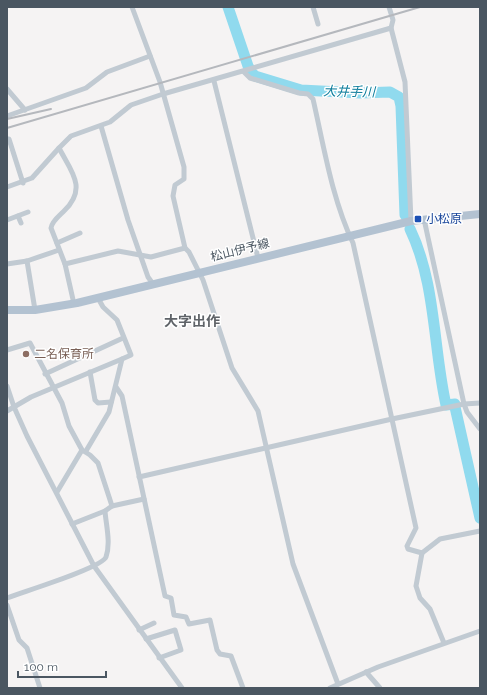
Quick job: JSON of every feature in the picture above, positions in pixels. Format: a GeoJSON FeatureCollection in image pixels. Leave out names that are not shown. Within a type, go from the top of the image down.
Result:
{"type":"FeatureCollection","features":[{"type":"Feature","properties":{"kind":"main road","name":"松山伊予線"},"geometry":{"type":"LineString","coordinates":[[7,310],[35,310],[74,304],[410,221],[480,215]]}},
{"type":"Feature","properties":{"kind":"street"},"geometry":{"type":"LineString","coordinates":[[132,7],[163,94],[184,167],[184,179],[173,189],[173,196],[185,248],[189,252],[199,273],[232,368],[258,411],[293,564],[338,684]]}},
{"type":"Feature","properties":{"kind":"street"},"geometry":{"type":"LineString","coordinates":[[313,7],[318,24]]}},
{"type":"Feature","properties":{"kind":"street"},"geometry":{"type":"LineString","coordinates":[[390,7],[393,20],[391,28],[405,82],[410,221]]}},
{"type":"Feature","properties":{"kind":"street"},"geometry":{"type":"LineString","coordinates":[[7,187],[23,183],[35,175],[71,136],[110,122],[131,106],[163,94],[214,81],[391,28]]}},
{"type":"Feature","properties":{"kind":"street"},"geometry":{"type":"LineString","coordinates":[[7,116],[86,88],[103,74],[150,56]]}},
{"type":"Feature","properties":{"kind":"street"},"geometry":{"type":"LineString","coordinates":[[248,71],[250,78],[311,96],[337,196],[354,243],[416,528],[407,546],[408,549],[422,553]]}},
{"type":"Feature","properties":{"kind":"street"},"geometry":{"type":"LineString","coordinates":[[214,81],[258,258]]}},
{"type":"Feature","properties":{"kind":"street"},"geometry":{"type":"LineString","coordinates":[[7,89],[25,110]]}},
{"type":"Feature","properties":{"kind":"street"},"geometry":{"type":"LineString","coordinates":[[101,126],[128,220],[148,277],[153,284]]}},
{"type":"Feature","properties":{"kind":"street"},"geometry":{"type":"LineString","coordinates":[[7,139],[9,139],[23,183]]}},
{"type":"Feature","properties":{"kind":"street"},"geometry":{"type":"LineString","coordinates":[[59,148],[75,178],[77,187],[72,204],[52,224],[51,228],[65,264],[74,304]]}},
{"type":"Feature","properties":{"kind":"street"},"geometry":{"type":"LineString","coordinates":[[7,220],[28,212]]}},
{"type":"Feature","properties":{"kind":"street"},"geometry":{"type":"LineString","coordinates":[[18,216],[21,223]]}},
{"type":"Feature","properties":{"kind":"street"},"geometry":{"type":"LineString","coordinates":[[424,219],[464,404],[467,412],[480,429]]}},
{"type":"Feature","properties":{"kind":"street"},"geometry":{"type":"LineString","coordinates":[[57,243],[80,233]]}},
{"type":"Feature","properties":{"kind":"street"},"geometry":{"type":"LineString","coordinates":[[65,264],[118,250],[151,257],[185,248]]}},
{"type":"Feature","properties":{"kind":"street"},"geometry":{"type":"LineString","coordinates":[[7,264],[27,261],[59,250]]}},
{"type":"Feature","properties":{"kind":"street"},"geometry":{"type":"LineString","coordinates":[[27,261],[35,310]]}},
{"type":"Feature","properties":{"kind":"street"},"geometry":{"type":"LineString","coordinates":[[7,410],[53,388],[131,355],[117,320],[103,307],[98,298]]}},
{"type":"Feature","properties":{"kind":"street"},"geometry":{"type":"LineString","coordinates":[[46,374],[123,338]]}},
{"type":"Feature","properties":{"kind":"street"},"geometry":{"type":"LineString","coordinates":[[7,350],[30,343],[62,403],[69,426],[84,451],[98,463],[112,506]]}},
{"type":"Feature","properties":{"kind":"street"},"geometry":{"type":"LineString","coordinates":[[57,492],[109,412],[122,359]]}},
{"type":"Feature","properties":{"kind":"street"},"geometry":{"type":"LineString","coordinates":[[90,372],[95,400],[98,403],[111,402]]}},
{"type":"Feature","properties":{"kind":"street"},"geometry":{"type":"LineString","coordinates":[[7,386],[14,406],[94,566],[179,687]]}},
{"type":"Feature","properties":{"kind":"street"},"geometry":{"type":"LineString","coordinates":[[116,387],[122,396],[165,596],[171,598],[174,615],[186,617],[189,624],[210,620],[217,650],[220,654],[231,656],[243,688]]}},
{"type":"Feature","properties":{"kind":"street"},"geometry":{"type":"LineString","coordinates":[[139,477],[392,419],[464,404],[480,403]]}},
{"type":"Feature","properties":{"kind":"street"},"geometry":{"type":"LineString","coordinates":[[72,524],[105,511],[112,506],[144,499]]}},
{"type":"Feature","properties":{"kind":"street"},"geometry":{"type":"LineString","coordinates":[[7,598],[94,566],[106,558],[108,537],[105,511]]}},
{"type":"Feature","properties":{"kind":"street"},"geometry":{"type":"LineString","coordinates":[[444,643],[430,609],[420,598],[416,586],[422,553],[440,540],[480,530]]}},
{"type":"Feature","properties":{"kind":"street"},"geometry":{"type":"LineString","coordinates":[[7,605],[19,640],[27,648],[40,688]]}},
{"type":"Feature","properties":{"kind":"street"},"geometry":{"type":"LineString","coordinates":[[139,630],[154,624]]}},
{"type":"Feature","properties":{"kind":"street"},"geometry":{"type":"LineString","coordinates":[[146,639],[175,630],[181,650],[159,658]]}},
{"type":"Feature","properties":{"kind":"street"},"geometry":{"type":"LineString","coordinates":[[331,688],[366,672],[480,631]]}},
{"type":"Feature","properties":{"kind":"street"},"geometry":{"type":"LineString","coordinates":[[366,672],[380,688]]}},
{"type":"Feature","properties":{"kind":"waterway","name":"大井手川"},"geometry":{"type":"LineString","coordinates":[[228,7],[248,66],[255,76],[301,90],[360,93],[390,92],[399,97],[401,106],[405,215]]}},
{"type":"Feature","properties":{"kind":"waterway","name":"大井手川"},"geometry":{"type":"LineString","coordinates":[[410,229],[425,271],[446,405],[455,404]]}},
{"type":"Feature","properties":{"kind":"waterway","name":"大井手川"},"geometry":{"type":"LineString","coordinates":[[455,407],[480,518]]}},
{"type":"Feature","properties":{"kind":"railway"},"geometry":{"type":"LineString","coordinates":[[7,128],[420,7]]}},
{"type":"Feature","properties":{"kind":"railway"},"geometry":{"type":"LineString","coordinates":[[7,119],[51,109]]}},
{"type":"Feature","properties":{"kind":"place","name":"小松原"},"geometry":{"type":"Point","coordinates":[418,219]}},
{"type":"Feature","properties":{"kind":"place","name":"二名保育所"},"geometry":{"type":"Point","coordinates":[26,354]}},
{"type":"Feature","properties":{"kind":"district","name":"大字出作"},"geometry":{"type":"Point","coordinates":[192,321]}}]}
